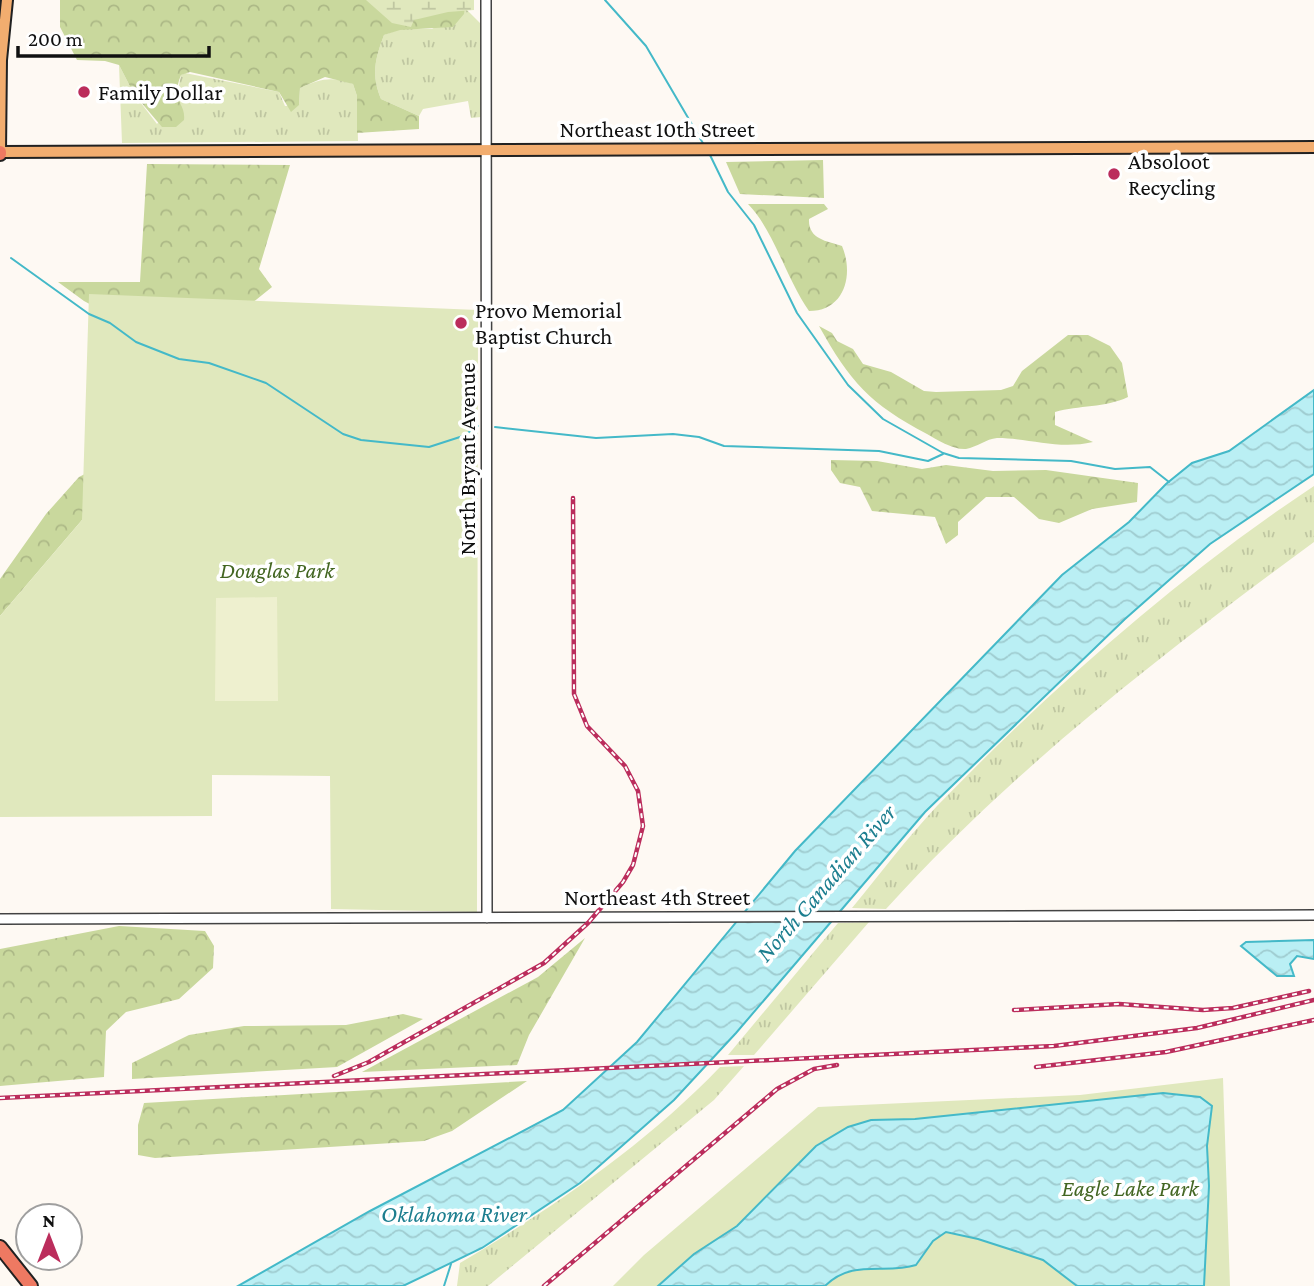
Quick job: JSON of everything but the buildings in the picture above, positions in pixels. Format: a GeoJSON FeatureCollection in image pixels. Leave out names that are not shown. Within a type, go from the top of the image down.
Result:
{"type":"FeatureCollection","features":[{"type":"Feature","properties":{"kind":"highway"},"geometry":{"type":"LineString","coordinates":[[0,1247],[31,1286]]}},
{"type":"Feature","properties":{"kind":"main road"},"geometry":{"type":"LineString","coordinates":[[0,153],[1,60],[7,0]]}},
{"type":"Feature","properties":{"kind":"main road","name":"Northeast 10th Street"},"geometry":{"type":"LineString","coordinates":[[0,153],[486,152],[913,146],[1314,147]]}},
{"type":"Feature","properties":{"kind":"street","name":"North Bryant Avenue"},"geometry":{"type":"LineString","coordinates":[[486,0],[487,918]]}},
{"type":"Feature","properties":{"kind":"street","name":"Northeast 4th Street"},"geometry":{"type":"LineString","coordinates":[[0,919],[1314,915]]}},
{"type":"Feature","properties":{"kind":"green space"},"geometry":{"type":"Polygon","coordinates":[[[60,0],[466,0],[464,14],[453,27],[400,30],[384,35],[375,67],[381,99],[419,116],[419,129],[357,133],[357,96],[353,84],[325,77],[300,88],[299,105],[291,112],[279,92],[190,72],[181,75],[177,91],[184,120],[176,127],[162,127],[134,94],[119,65],[105,61],[77,60],[60,27],[60,0]]]}},
{"type":"Feature","properties":{"kind":"green space"},"geometry":{"type":"Polygon","coordinates":[[[366,0],[474,0],[474,10],[448,12],[414,20],[411,27],[392,23],[366,0]]]}},
{"type":"Feature","properties":{"kind":"green space"},"geometry":{"type":"Polygon","coordinates":[[[466,9],[481,24],[481,117],[471,118],[468,101],[423,109],[419,116],[381,99],[375,67],[384,35],[400,29],[432,29],[466,9]]]}},
{"type":"Feature","properties":{"kind":"green space"},"geometry":{"type":"Polygon","coordinates":[[[119,65],[134,94],[157,124],[176,100],[181,75],[185,73],[279,92],[285,106],[299,105],[300,88],[307,85],[326,80],[353,84],[357,96],[358,141],[122,143],[119,65]]]}},
{"type":"Feature","properties":{"kind":"green space"},"geometry":{"type":"Polygon","coordinates":[[[823,160],[824,198],[740,194],[726,162],[823,160]]]}},
{"type":"Feature","properties":{"kind":"green space"},"geometry":{"type":"Polygon","coordinates":[[[147,164],[290,165],[259,269],[272,287],[242,311],[145,334],[84,301],[58,282],[140,282],[147,164]]]}},
{"type":"Feature","properties":{"kind":"green space"},"geometry":{"type":"Polygon","coordinates":[[[748,204],[824,204],[828,209],[809,219],[809,226],[819,238],[842,246],[847,268],[843,289],[831,305],[809,311],[765,227],[748,204]]]}},
{"type":"Feature","properties":{"kind":"green space","name":"Douglas Park"},"geometry":{"type":"Polygon","coordinates":[[[89,294],[478,310],[477,912],[331,909],[330,776],[212,775],[212,816],[0,817],[0,616],[82,520],[89,294]]]}},
{"type":"Feature","properties":{"kind":"green space"},"geometry":{"type":"Polygon","coordinates":[[[819,326],[832,333],[837,341],[853,349],[863,364],[891,372],[924,391],[936,392],[1001,390],[1013,386],[1022,371],[1068,335],[1088,335],[1110,346],[1122,363],[1128,397],[1110,403],[1055,412],[1055,425],[1093,442],[1068,445],[997,438],[966,449],[956,448],[907,423],[863,390],[841,362],[819,326]]]}},
{"type":"Feature","properties":{"kind":"green space"},"geometry":{"type":"Polygon","coordinates":[[[112,460],[82,520],[0,616],[0,579],[46,514],[79,477],[112,460]]]}},
{"type":"Feature","properties":{"kind":"green space"},"geometry":{"type":"Polygon","coordinates":[[[831,460],[877,461],[922,469],[946,465],[993,471],[1046,470],[1138,483],[1137,502],[1092,509],[1059,523],[1039,519],[1014,497],[986,497],[958,522],[958,535],[946,544],[935,517],[872,511],[860,487],[840,483],[831,470],[831,460]]]}},
{"type":"Feature","properties":{"kind":"green space"},"geometry":{"type":"Polygon","coordinates":[[[1314,486],[1314,542],[1145,670],[1037,761],[934,858],[886,909],[852,908],[937,806],[1025,719],[1165,596],[1263,521],[1314,486]]]}},
{"type":"Feature","properties":{"kind":"green space"},"geometry":{"type":"Polygon","coordinates":[[[277,597],[278,701],[215,701],[216,598],[277,597]]]}},
{"type":"Feature","properties":{"kind":"green space"},"geometry":{"type":"Polygon","coordinates":[[[869,922],[754,1055],[728,1055],[838,923],[869,922]]]}},
{"type":"Feature","properties":{"kind":"green space"},"geometry":{"type":"Polygon","coordinates":[[[119,926],[205,931],[214,946],[213,968],[179,999],[126,1012],[106,1031],[104,1077],[0,1086],[0,949],[119,926]]]}},
{"type":"Feature","properties":{"kind":"green space"},"geometry":{"type":"Polygon","coordinates":[[[585,938],[529,1035],[517,1065],[362,1072],[538,977],[585,938]]]}},
{"type":"Feature","properties":{"kind":"green space"},"geometry":{"type":"Polygon","coordinates":[[[403,1014],[423,1019],[337,1067],[132,1079],[132,1063],[189,1035],[244,1026],[346,1025],[403,1014]]]}},
{"type":"Feature","properties":{"kind":"green space"},"geometry":{"type":"Polygon","coordinates":[[[744,1066],[714,1100],[488,1286],[457,1286],[460,1263],[597,1174],[661,1123],[720,1067],[744,1066]]]}},
{"type":"Feature","properties":{"kind":"green space","name":"Eagle Lake Park"},"geometry":{"type":"Polygon","coordinates":[[[1223,1078],[1230,1286],[613,1286],[644,1255],[818,1107],[1080,1095],[1223,1078]]]}},
{"type":"Feature","properties":{"kind":"green space"},"geometry":{"type":"Polygon","coordinates":[[[527,1081],[452,1131],[424,1141],[155,1158],[138,1155],[138,1125],[144,1103],[527,1081]]]}},
{"type":"Feature","properties":{"kind":"water","name":"Oklahoma River"},"geometry":{"type":"Polygon","coordinates":[[[1314,390],[1314,474],[1210,544],[1125,619],[925,812],[736,1033],[674,1100],[580,1183],[482,1248],[403,1286],[238,1286],[370,1211],[563,1110],[637,1042],[795,851],[1062,575],[1129,522],[1166,484],[1192,463],[1229,451],[1314,390]]]}},
{"type":"Feature","properties":{"kind":"water"},"geometry":{"type":"Polygon","coordinates":[[[1314,940],[1314,959],[1297,956],[1290,964],[1294,976],[1277,976],[1241,946],[1246,942],[1314,940]]]}},
{"type":"Feature","properties":{"kind":"water","name":"Eagle Lake Park"},"geometry":{"type":"Polygon","coordinates":[[[1163,1093],[1200,1097],[1212,1106],[1207,1146],[1209,1186],[1204,1286],[1077,1286],[1043,1260],[978,1239],[946,1232],[933,1241],[916,1265],[847,1272],[825,1286],[658,1286],[694,1254],[737,1226],[816,1146],[848,1127],[871,1120],[915,1119],[1163,1093]]]}},
{"type":"Feature","properties":{"kind":"waterway"},"geometry":{"type":"LineString","coordinates":[[605,0],[646,46],[704,145]]}},
{"type":"Feature","properties":{"kind":"waterway"},"geometry":{"type":"LineString","coordinates":[[709,153],[728,192],[754,225],[797,313],[848,385],[883,419],[943,453],[959,458],[1071,461],[1115,469],[1150,467],[1169,482]]}},
{"type":"Feature","properties":{"kind":"waterway"},"geometry":{"type":"LineString","coordinates":[[11,258],[89,314],[110,323],[136,342],[179,359],[209,363],[266,383],[343,434],[361,440],[429,447],[463,436],[478,426]]}},
{"type":"Feature","properties":{"kind":"waterway"},"geometry":{"type":"LineString","coordinates":[[495,427],[596,438],[673,434],[699,437],[724,446],[879,451],[928,461],[943,454]]}},
{"type":"Feature","properties":{"kind":"waterway"},"geometry":{"type":"LineString","coordinates":[[444,1286],[451,1264]]}},
{"type":"Feature","properties":{"kind":"railway"},"geometry":{"type":"LineString","coordinates":[[334,1076],[369,1062],[544,963],[588,923],[623,882],[633,865],[643,826],[638,791],[625,766],[587,726],[574,694],[573,498]]}},
{"type":"Feature","properties":{"kind":"railway"},"geometry":{"type":"LineString","coordinates":[[1014,1010],[1119,1004],[1203,1010],[1233,1008],[1309,991]]}},
{"type":"Feature","properties":{"kind":"railway"},"geometry":{"type":"LineString","coordinates":[[0,1098],[1054,1046],[1197,1028],[1314,1000]]}},
{"type":"Feature","properties":{"kind":"railway"},"geometry":{"type":"LineString","coordinates":[[1036,1067],[1166,1052],[1314,1020]]}},
{"type":"Feature","properties":{"kind":"railway"},"geometry":{"type":"LineString","coordinates":[[544,1286],[777,1089],[814,1069],[837,1065]]}},
{"type":"Feature","properties":{"kind":"place","name":"Family Dollar"},"geometry":{"type":"Point","coordinates":[84,92]}},
{"type":"Feature","properties":{"kind":"place","name":"Absoloot Recycling"},"geometry":{"type":"Point","coordinates":[1114,174]}},
{"type":"Feature","properties":{"kind":"place","name":"Provo Memorial Baptist Church"},"geometry":{"type":"Point","coordinates":[461,323]}},
{"type":"Feature","properties":{"kind":"water label","name":"North Canadian River"},"geometry":{"type":"Point","coordinates":[826,883]}}]}
